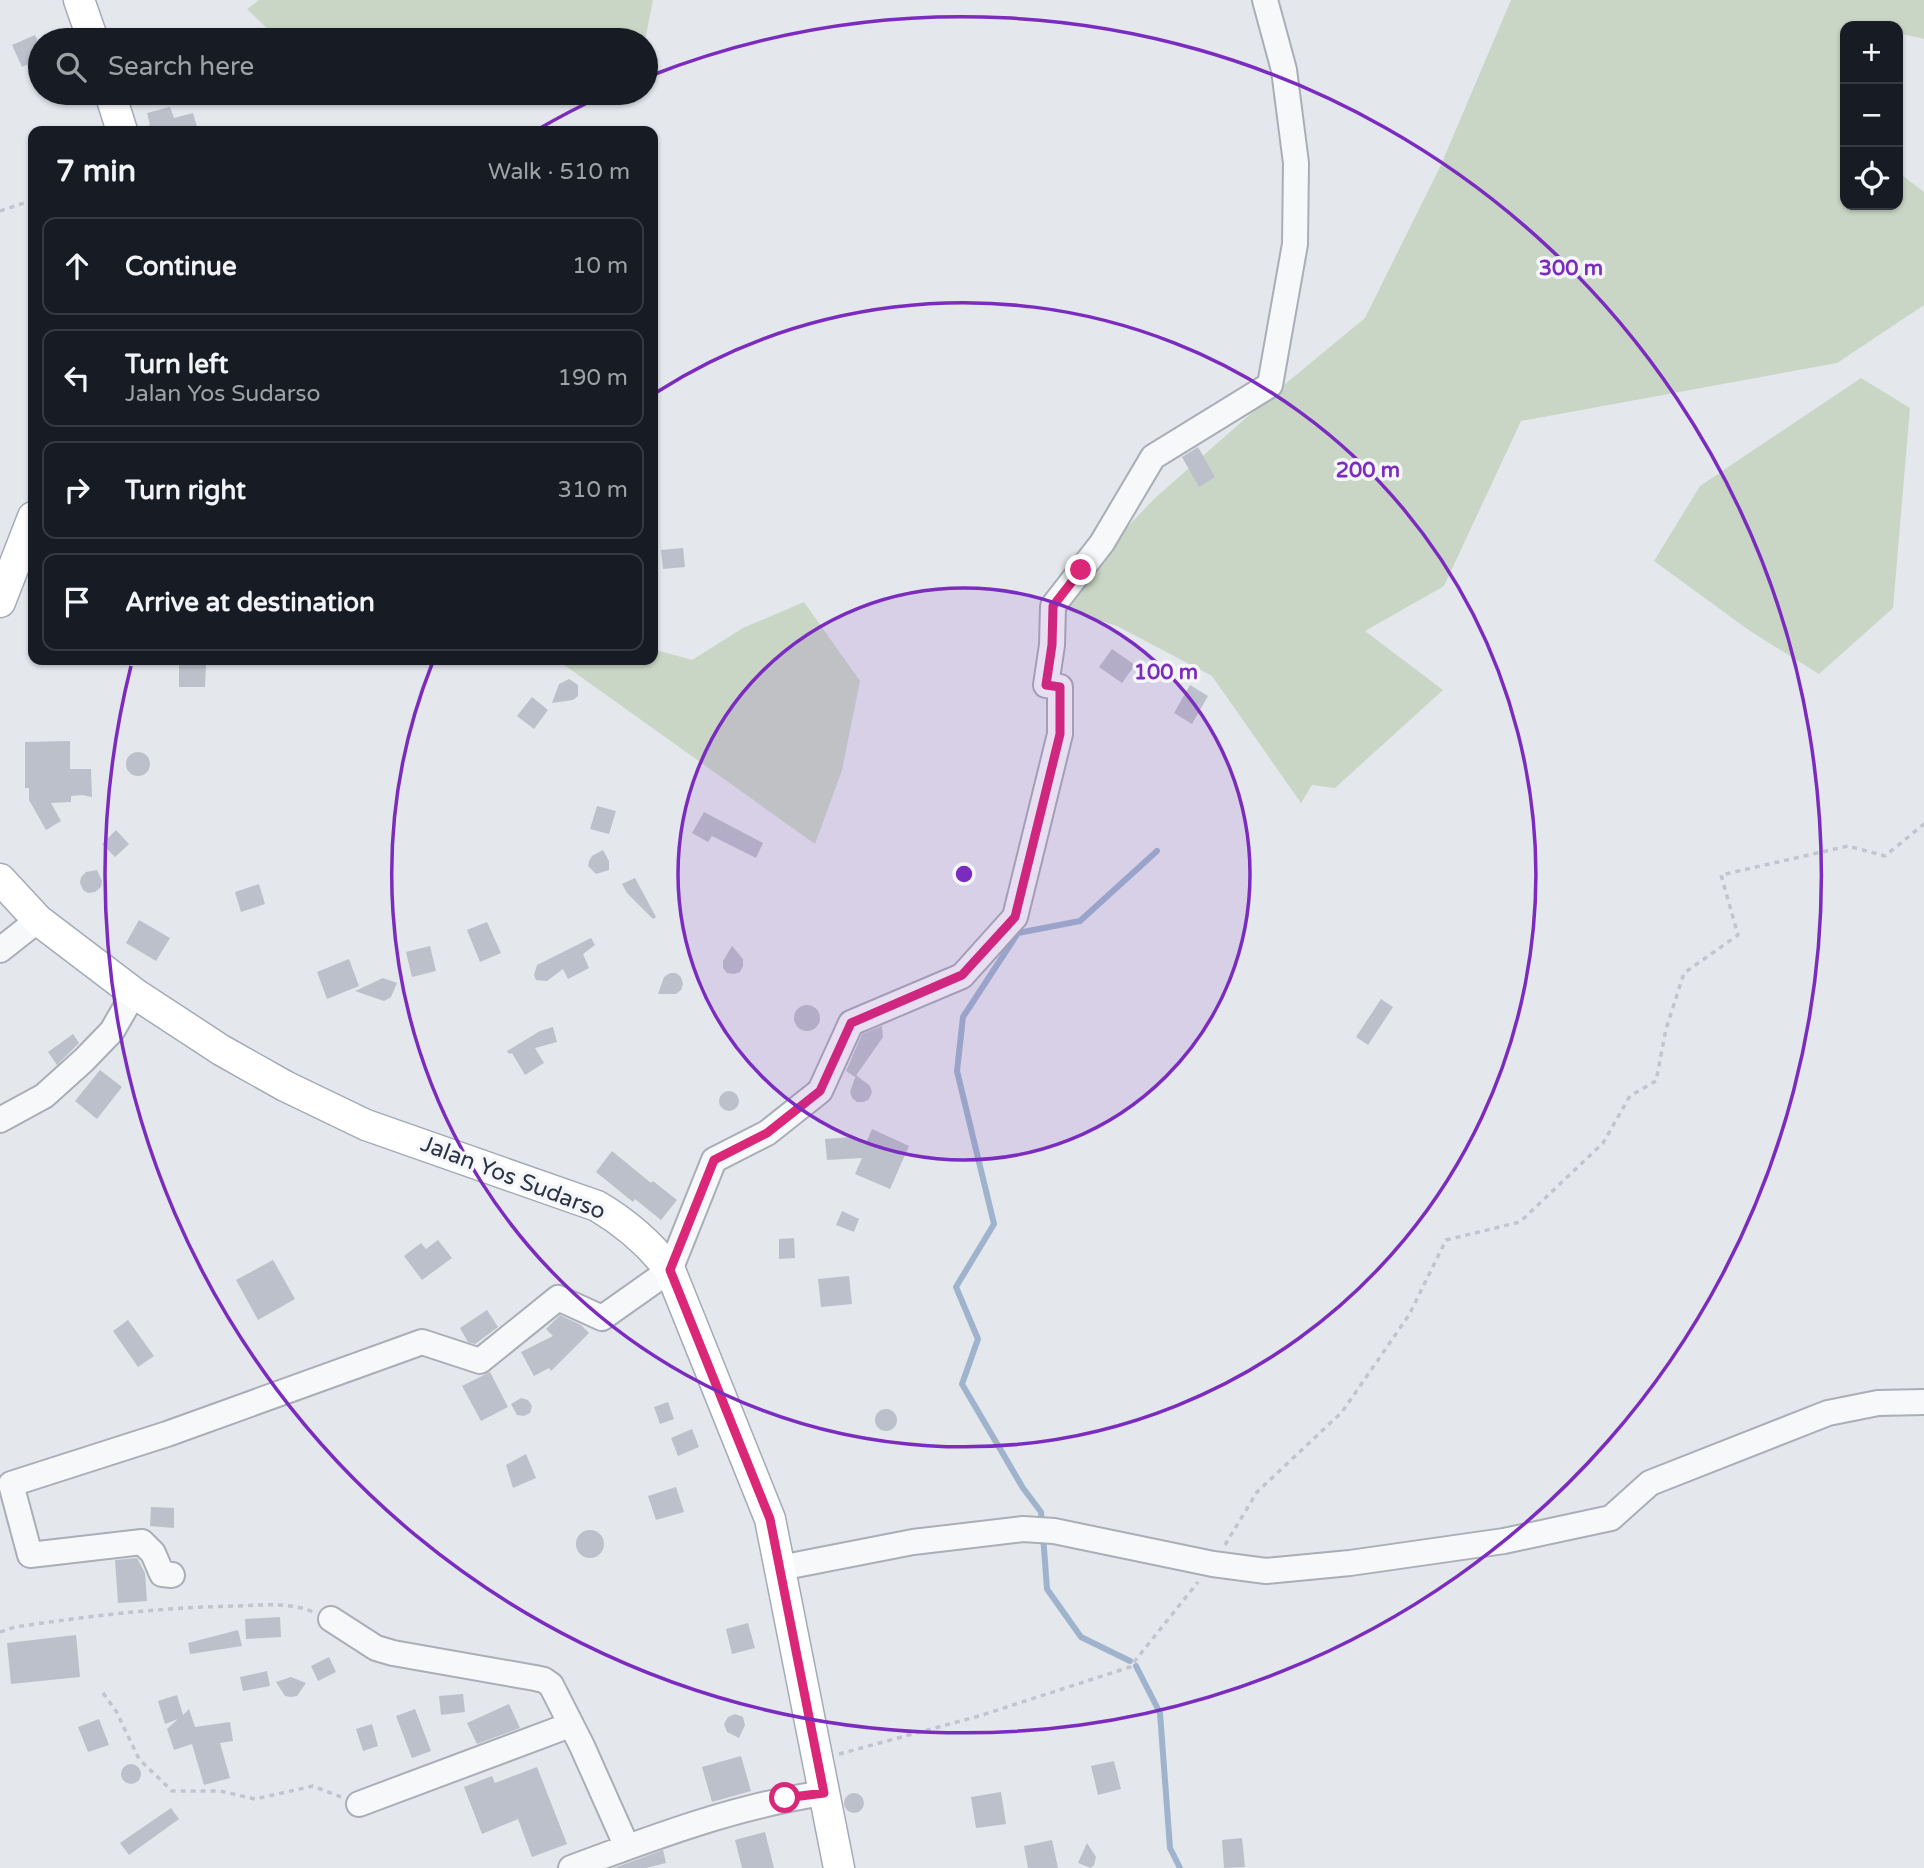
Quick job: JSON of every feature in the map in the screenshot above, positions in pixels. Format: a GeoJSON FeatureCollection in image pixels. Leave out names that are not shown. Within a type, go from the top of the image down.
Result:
{"type":"FeatureCollection","features":[{"type":"Feature","properties":{"kind":"main road"},"geometry":{"type":"LineString","coordinates":[[79,0],[89,28]]}},
{"type":"Feature","properties":{"kind":"main road"},"geometry":{"type":"LineString","coordinates":[[114,105],[120,126]]}},
{"type":"Feature","properties":{"kind":"main road"},"geometry":{"type":"LineString","coordinates":[[0,602],[28,530]]}},
{"type":"Feature","properties":{"kind":"main road","name":"Jalan Yos Sudarso"},"geometry":{"type":"LineString","coordinates":[[0,879],[38,920],[134,993],[220,1050],[285,1086],[366,1125],[597,1206],[654,1249],[670,1270],[770,1519],[839,1868]]}},
{"type":"Feature","properties":{"kind":"street"},"geometry":{"type":"LineString","coordinates":[[172,1575],[162,1574],[153,1553],[142,1542],[30,1555],[11,1484],[167,1434],[422,1342],[480,1361],[558,1298],[602,1318],[670,1270],[714,1160],[767,1133],[820,1091],[851,1023],[962,975],[1015,917],[1060,734],[1060,687],[1046,685],[1052,645],[1053,606],[1102,543],[1153,457],[1270,384],[1295,244],[1296,163],[1284,70],[1265,0]]}},
{"type":"Feature","properties":{"kind":"street"},"geometry":{"type":"LineString","coordinates":[[0,950],[38,920]]}},
{"type":"Feature","properties":{"kind":"street"},"geometry":{"type":"LineString","coordinates":[[0,1120],[44,1096],[84,1060],[112,1031],[134,993]]}},
{"type":"Feature","properties":{"kind":"street"},"geometry":{"type":"LineString","coordinates":[[780,1568],[913,1542],[1046,1530],[1213,1564],[1266,1571],[1350,1563],[1504,1541],[1611,1518],[1650,1483],[1828,1413],[1878,1403],[1924,1402]]}},
{"type":"Feature","properties":{"kind":"street"},"geometry":{"type":"LineString","coordinates":[[331,1619],[376,1648],[544,1680],[551,1685],[627,1847]]}},
{"type":"Feature","properties":{"kind":"street"},"geometry":{"type":"LineString","coordinates":[[359,1804],[570,1724]]}},
{"type":"Feature","properties":{"kind":"street"},"geometry":{"type":"LineString","coordinates":[[571,1868],[670,1831],[759,1805],[824,1793]]}},
{"type":"Feature","properties":{"kind":"path"},"geometry":{"type":"LineString","coordinates":[[0,211],[28,202]]}},
{"type":"Feature","properties":{"kind":"path"},"geometry":{"type":"LineString","coordinates":[[817,1760],[979,1716],[1130,1667],[1213,1564],[1257,1492],[1342,1412],[1409,1315],[1446,1240],[1520,1222],[1603,1143],[1630,1096],[1656,1081],[1666,1029],[1684,973],[1738,935],[1721,875],[1848,846],[1885,856],[1924,824]]}},
{"type":"Feature","properties":{"kind":"path"},"geometry":{"type":"LineString","coordinates":[[0,1632],[15,1627],[112,1613],[209,1606],[296,1605],[331,1619]]}},
{"type":"Feature","properties":{"kind":"path"},"geometry":{"type":"LineString","coordinates":[[103,1693],[117,1711],[139,1759],[172,1791],[220,1791],[255,1799],[313,1786],[359,1804]]}},
{"type":"Feature","properties":{"kind":"green space"},"geometry":{"type":"Polygon","coordinates":[[[259,0],[653,0],[647,28],[267,28],[247,9],[259,0]]]}},
{"type":"Feature","properties":{"kind":"green space"},"geometry":{"type":"Polygon","coordinates":[[[1511,0],[1924,0],[1924,39],[1903,34],[1903,21],[1840,21],[1840,210],[1903,210],[1903,176],[1924,192],[1924,305],[1837,363],[1521,421],[1444,586],[1365,631],[1443,690],[1335,788],[1312,785],[1301,803],[1212,676],[1117,626],[1053,606],[1154,499],[1273,394],[1365,318],[1440,167],[1511,0]]]}},
{"type":"Feature","properties":{"kind":"green space"},"geometry":{"type":"Polygon","coordinates":[[[1861,378],[1910,408],[1893,608],[1819,674],[1750,631],[1654,561],[1700,486],[1861,378]]]}},
{"type":"Feature","properties":{"kind":"green space"},"geometry":{"type":"Polygon","coordinates":[[[804,602],[860,681],[842,770],[815,844],[564,665],[658,665],[658,650],[692,660],[743,628],[804,602]]]}},
{"type":"Feature","properties":{"kind":"building"},"geometry":{"type":"Polygon","coordinates":[[[28,38],[28,64],[22,67],[12,45],[28,38]]]}},
{"type":"Feature","properties":{"kind":"building"},"geometry":{"type":"Polygon","coordinates":[[[170,107],[174,118],[193,113],[197,126],[147,126],[150,125],[147,113],[170,107]]]}},
{"type":"Feature","properties":{"kind":"building"},"geometry":{"type":"Polygon","coordinates":[[[1198,447],[1215,477],[1199,487],[1182,457],[1198,447]]]}},
{"type":"Feature","properties":{"kind":"building"},"geometry":{"type":"Polygon","coordinates":[[[683,548],[685,567],[663,569],[661,550],[683,548]]]}},
{"type":"Feature","properties":{"kind":"building"},"geometry":{"type":"Polygon","coordinates":[[[1112,649],[1135,665],[1122,683],[1099,667],[1112,649]]]}},
{"type":"Feature","properties":{"kind":"building"},"geometry":{"type":"Polygon","coordinates":[[[179,665],[206,665],[205,687],[179,687],[179,665]]]}},
{"type":"Feature","properties":{"kind":"building"},"geometry":{"type":"Polygon","coordinates":[[[569,679],[578,685],[578,696],[573,700],[552,703],[559,684],[569,679]]]}},
{"type":"Feature","properties":{"kind":"building"},"geometry":{"type":"Polygon","coordinates":[[[1190,685],[1208,696],[1192,724],[1174,713],[1190,685]]]}},
{"type":"Feature","properties":{"kind":"building"},"geometry":{"type":"Polygon","coordinates":[[[532,697],[548,710],[534,729],[517,716],[532,697]]]}},
{"type":"Feature","properties":{"kind":"building"},"geometry":{"type":"Polygon","coordinates":[[[70,741],[70,769],[91,769],[92,797],[71,796],[71,802],[51,803],[61,821],[46,830],[29,800],[29,788],[25,788],[25,742],[70,741]]]}},
{"type":"Feature","properties":{"kind":"building"},"geometry":{"type":"Polygon","coordinates":[[[138,752],[149,759],[150,764],[143,775],[138,776],[127,769],[126,764],[133,753],[138,752]]]}},
{"type":"Feature","properties":{"kind":"building"},"geometry":{"type":"Polygon","coordinates":[[[597,806],[616,811],[609,834],[590,829],[597,806]]]}},
{"type":"Feature","properties":{"kind":"building"},"geometry":{"type":"Polygon","coordinates":[[[704,812],[763,843],[756,858],[712,836],[708,842],[692,833],[704,812]]]}},
{"type":"Feature","properties":{"kind":"building"},"geometry":{"type":"Polygon","coordinates":[[[116,830],[129,844],[115,857],[102,844],[116,830]]]}},
{"type":"Feature","properties":{"kind":"building"},"geometry":{"type":"Polygon","coordinates":[[[603,850],[609,861],[609,870],[596,874],[588,866],[589,861],[603,850]]]}},
{"type":"Feature","properties":{"kind":"building"},"geometry":{"type":"Polygon","coordinates":[[[97,870],[102,881],[101,887],[88,893],[83,890],[81,877],[86,872],[97,870]]]}},
{"type":"Feature","properties":{"kind":"building"},"geometry":{"type":"Polygon","coordinates":[[[635,878],[656,917],[653,919],[627,893],[622,884],[635,878]]]}},
{"type":"Feature","properties":{"kind":"building"},"geometry":{"type":"Polygon","coordinates":[[[259,884],[265,904],[241,912],[235,892],[259,884]]]}},
{"type":"Feature","properties":{"kind":"building"},"geometry":{"type":"Polygon","coordinates":[[[139,920],[170,938],[156,961],[126,943],[139,920]]]}},
{"type":"Feature","properties":{"kind":"building"},"geometry":{"type":"Polygon","coordinates":[[[487,922],[501,953],[480,962],[467,930],[487,922]]]}},
{"type":"Feature","properties":{"kind":"building"},"geometry":{"type":"Polygon","coordinates":[[[591,938],[595,945],[583,954],[589,968],[568,979],[563,969],[547,981],[536,980],[534,975],[537,965],[591,938]]]}},
{"type":"Feature","properties":{"kind":"building"},"geometry":{"type":"Polygon","coordinates":[[[430,946],[436,971],[412,977],[406,952],[430,946]]]}},
{"type":"Feature","properties":{"kind":"building"},"geometry":{"type":"Polygon","coordinates":[[[732,946],[743,959],[740,972],[734,974],[727,973],[723,968],[723,961],[732,946]]]}},
{"type":"Feature","properties":{"kind":"building"},"geometry":{"type":"Polygon","coordinates":[[[349,959],[359,986],[327,999],[317,972],[349,959]]]}},
{"type":"Feature","properties":{"kind":"building"},"geometry":{"type":"Polygon","coordinates":[[[670,973],[681,977],[681,990],[676,994],[658,994],[664,977],[670,973]]]}},
{"type":"Feature","properties":{"kind":"building"},"geometry":{"type":"Polygon","coordinates":[[[383,978],[397,983],[391,997],[384,1001],[355,991],[383,978]]]}},
{"type":"Feature","properties":{"kind":"building"},"geometry":{"type":"Polygon","coordinates":[[[1381,999],[1393,1007],[1368,1045],[1356,1037],[1381,999]]]}},
{"type":"Feature","properties":{"kind":"building"},"geometry":{"type":"Polygon","coordinates":[[[807,1005],[816,1009],[820,1018],[816,1027],[807,1031],[798,1027],[794,1018],[798,1009],[807,1005]]]}},
{"type":"Feature","properties":{"kind":"building"},"geometry":{"type":"Polygon","coordinates":[[[882,1026],[883,1037],[855,1077],[846,1071],[862,1034],[882,1026]]]}},
{"type":"Feature","properties":{"kind":"building"},"geometry":{"type":"Polygon","coordinates":[[[553,1027],[557,1042],[535,1048],[544,1063],[525,1075],[512,1053],[507,1051],[540,1031],[553,1027]]]}},
{"type":"Feature","properties":{"kind":"building"},"geometry":{"type":"Polygon","coordinates":[[[73,1034],[79,1043],[57,1065],[48,1052],[73,1034]]]}},
{"type":"Feature","properties":{"kind":"building"},"geometry":{"type":"Polygon","coordinates":[[[100,1070],[122,1087],[97,1119],[75,1101],[100,1070]]]}},
{"type":"Feature","properties":{"kind":"building"},"geometry":{"type":"Polygon","coordinates":[[[856,1075],[870,1086],[872,1092],[864,1102],[857,1102],[850,1092],[856,1075]]]}},
{"type":"Feature","properties":{"kind":"building"},"geometry":{"type":"Polygon","coordinates":[[[729,1091],[736,1094],[739,1101],[736,1108],[729,1111],[722,1108],[719,1101],[722,1094],[729,1091]]]}},
{"type":"Feature","properties":{"kind":"building"},"geometry":{"type":"Polygon","coordinates":[[[872,1129],[909,1146],[890,1189],[855,1174],[862,1158],[827,1160],[825,1139],[852,1137],[866,1143],[872,1129]]]}},
{"type":"Feature","properties":{"kind":"building"},"geometry":{"type":"Polygon","coordinates":[[[612,1151],[677,1200],[661,1220],[635,1199],[633,1202],[596,1172],[612,1151]]]}},
{"type":"Feature","properties":{"kind":"building"},"geometry":{"type":"Polygon","coordinates":[[[842,1211],[859,1219],[854,1232],[836,1225],[842,1211]]]}},
{"type":"Feature","properties":{"kind":"building"},"geometry":{"type":"Polygon","coordinates":[[[794,1238],[795,1258],[779,1259],[779,1239],[794,1238]]]}},
{"type":"Feature","properties":{"kind":"building"},"geometry":{"type":"Polygon","coordinates":[[[438,1240],[452,1258],[422,1280],[404,1256],[421,1243],[426,1249],[438,1240]]]}},
{"type":"Feature","properties":{"kind":"building"},"geometry":{"type":"Polygon","coordinates":[[[273,1260],[295,1299],[258,1320],[236,1280],[273,1260]]]}},
{"type":"Feature","properties":{"kind":"building"},"geometry":{"type":"Polygon","coordinates":[[[849,1276],[852,1304],[821,1307],[818,1279],[849,1276]]]}},
{"type":"Feature","properties":{"kind":"building"},"geometry":{"type":"Polygon","coordinates":[[[487,1310],[498,1327],[475,1344],[468,1342],[460,1328],[487,1310]]]}},
{"type":"Feature","properties":{"kind":"building"},"geometry":{"type":"Polygon","coordinates":[[[560,1315],[581,1325],[589,1333],[551,1371],[549,1368],[534,1376],[521,1352],[553,1336],[546,1329],[560,1315]]]}},
{"type":"Feature","properties":{"kind":"building"},"geometry":{"type":"Polygon","coordinates":[[[128,1320],[154,1356],[138,1367],[113,1331],[128,1320]]]}},
{"type":"Feature","properties":{"kind":"building"},"geometry":{"type":"Polygon","coordinates":[[[490,1372],[508,1407],[481,1421],[462,1386],[490,1372]]]}},
{"type":"Feature","properties":{"kind":"building"},"geometry":{"type":"Polygon","coordinates":[[[521,1398],[528,1400],[532,1406],[530,1413],[524,1416],[517,1415],[511,1404],[521,1398]]]}},
{"type":"Feature","properties":{"kind":"building"},"geometry":{"type":"Polygon","coordinates":[[[668,1402],[674,1419],[660,1424],[654,1407],[668,1402]]]}},
{"type":"Feature","properties":{"kind":"building"},"geometry":{"type":"Polygon","coordinates":[[[886,1409],[894,1412],[897,1420],[894,1428],[886,1431],[878,1428],[875,1420],[878,1412],[886,1409]]]}},
{"type":"Feature","properties":{"kind":"building"},"geometry":{"type":"Polygon","coordinates":[[[692,1429],[699,1447],[678,1456],[671,1438],[692,1429]]]}},
{"type":"Feature","properties":{"kind":"building"},"geometry":{"type":"Polygon","coordinates":[[[526,1454],[536,1478],[513,1488],[506,1465],[526,1454]]]}},
{"type":"Feature","properties":{"kind":"building"},"geometry":{"type":"Polygon","coordinates":[[[676,1487],[684,1512],[656,1520],[648,1496],[676,1487]]]}},
{"type":"Feature","properties":{"kind":"building"},"geometry":{"type":"Polygon","coordinates":[[[151,1507],[174,1508],[174,1528],[150,1526],[151,1507]]]}},
{"type":"Feature","properties":{"kind":"building"},"geometry":{"type":"Polygon","coordinates":[[[590,1530],[600,1534],[604,1544],[600,1554],[590,1558],[580,1554],[576,1544],[580,1534],[590,1530]]]}},
{"type":"Feature","properties":{"kind":"building"},"geometry":{"type":"Polygon","coordinates":[[[137,1558],[145,1573],[147,1601],[118,1603],[115,1560],[137,1558]]]}},
{"type":"Feature","properties":{"kind":"building"},"geometry":{"type":"Polygon","coordinates":[[[280,1617],[281,1637],[246,1639],[245,1619],[280,1617]]]}},
{"type":"Feature","properties":{"kind":"building"},"geometry":{"type":"Polygon","coordinates":[[[748,1623],[755,1648],[732,1654],[726,1629],[748,1623]]]}},
{"type":"Feature","properties":{"kind":"building"},"geometry":{"type":"Polygon","coordinates":[[[238,1630],[242,1646],[190,1654],[188,1643],[238,1630]]]}},
{"type":"Feature","properties":{"kind":"building"},"geometry":{"type":"Polygon","coordinates":[[[76,1635],[80,1677],[11,1684],[7,1643],[76,1635]]]}},
{"type":"Feature","properties":{"kind":"building"},"geometry":{"type":"Polygon","coordinates":[[[329,1657],[336,1672],[318,1681],[311,1666],[329,1657]]]}},
{"type":"Feature","properties":{"kind":"building"},"geometry":{"type":"Polygon","coordinates":[[[267,1671],[270,1686],[243,1691],[240,1677],[267,1671]]]}},
{"type":"Feature","properties":{"kind":"building"},"geometry":{"type":"Polygon","coordinates":[[[291,1677],[306,1683],[297,1696],[291,1697],[285,1696],[276,1682],[291,1677]]]}},
{"type":"Feature","properties":{"kind":"building"},"geometry":{"type":"Polygon","coordinates":[[[463,1694],[465,1712],[441,1715],[439,1696],[463,1694]]]}},
{"type":"Feature","properties":{"kind":"building"},"geometry":{"type":"Polygon","coordinates":[[[177,1695],[183,1715],[189,1709],[195,1727],[230,1722],[233,1741],[220,1743],[230,1778],[204,1785],[192,1744],[174,1750],[167,1729],[178,1719],[165,1724],[158,1701],[177,1695]]]}},
{"type":"Feature","properties":{"kind":"building"},"geometry":{"type":"Polygon","coordinates":[[[509,1704],[520,1728],[477,1744],[467,1723],[509,1704]]]}},
{"type":"Feature","properties":{"kind":"building"},"geometry":{"type":"Polygon","coordinates":[[[415,1709],[431,1751],[412,1758],[396,1716],[415,1709]]]}},
{"type":"Feature","properties":{"kind":"building"},"geometry":{"type":"Polygon","coordinates":[[[735,1714],[743,1717],[745,1725],[739,1738],[727,1732],[724,1724],[728,1717],[735,1714]]]}},
{"type":"Feature","properties":{"kind":"building"},"geometry":{"type":"Polygon","coordinates":[[[99,1719],[109,1745],[88,1752],[78,1727],[99,1719]]]}},
{"type":"Feature","properties":{"kind":"building"},"geometry":{"type":"Polygon","coordinates":[[[372,1724],[378,1746],[363,1751],[356,1729],[372,1724]]]}},
{"type":"Feature","properties":{"kind":"building"},"geometry":{"type":"Polygon","coordinates":[[[741,1756],[751,1791],[712,1802],[702,1767],[741,1756]]]}},
{"type":"Feature","properties":{"kind":"building"},"geometry":{"type":"Polygon","coordinates":[[[1114,1761],[1121,1789],[1098,1795],[1091,1766],[1114,1761]]]}},
{"type":"Feature","properties":{"kind":"building"},"geometry":{"type":"Polygon","coordinates":[[[131,1764],[138,1767],[141,1774],[138,1781],[131,1784],[124,1781],[121,1774],[124,1767],[131,1764]]]}},
{"type":"Feature","properties":{"kind":"building"},"geometry":{"type":"Polygon","coordinates":[[[537,1767],[567,1844],[532,1857],[518,1819],[482,1834],[464,1787],[492,1776],[495,1783],[537,1767]]]}},
{"type":"Feature","properties":{"kind":"building"},"geometry":{"type":"Polygon","coordinates":[[[1001,1792],[1006,1824],[976,1828],[971,1797],[1001,1792]]]}},
{"type":"Feature","properties":{"kind":"building"},"geometry":{"type":"Polygon","coordinates":[[[850,1793],[858,1793],[864,1803],[858,1813],[850,1813],[844,1807],[844,1799],[850,1793]]]}},
{"type":"Feature","properties":{"kind":"building"},"geometry":{"type":"Polygon","coordinates":[[[171,1808],[179,1819],[129,1855],[120,1843],[171,1808]]]}},
{"type":"Feature","properties":{"kind":"building"},"geometry":{"type":"Polygon","coordinates":[[[765,1832],[774,1868],[742,1868],[735,1840],[765,1832]]]}},
{"type":"Feature","properties":{"kind":"building"},"geometry":{"type":"Polygon","coordinates":[[[1242,1838],[1245,1867],[1224,1868],[1222,1840],[1242,1838]]]}},
{"type":"Feature","properties":{"kind":"building"},"geometry":{"type":"Polygon","coordinates":[[[1052,1840],[1058,1868],[1028,1868],[1024,1846],[1052,1840]]]}},
{"type":"Feature","properties":{"kind":"building"},"geometry":{"type":"Polygon","coordinates":[[[1087,1843],[1096,1857],[1091,1868],[1078,1863],[1087,1843]]]}},
{"type":"Feature","properties":{"kind":"building"},"geometry":{"type":"Polygon","coordinates":[[[663,1850],[666,1863],[646,1868],[614,1868],[663,1850]]]}},
{"type":"Feature","properties":{"kind":"waterway"},"geometry":{"type":"LineString","coordinates":[[1042,1524],[1041,1512],[1023,1488],[962,1384],[978,1339],[956,1287],[994,1224],[957,1071],[963,1017],[1018,933],[1080,921],[1157,851]]}},
{"type":"Feature","properties":{"kind":"waterway"},"geometry":{"type":"LineString","coordinates":[[1043,1535],[1047,1589],[1081,1637],[1130,1661]]}},
{"type":"Feature","properties":{"kind":"waterway"},"geometry":{"type":"LineString","coordinates":[[1136,1666],[1160,1713],[1170,1848],[1180,1868]]}},
{"type":"Feature","properties":{"kind":"route"},"geometry":{"type":"LineString","coordinates":[[785,1798],[824,1793],[770,1519],[670,1270],[714,1160],[767,1133],[820,1091],[851,1023],[962,975],[1015,917],[1060,734],[1060,687],[1046,685],[1052,645],[1053,606],[1081,570]]}}]}
